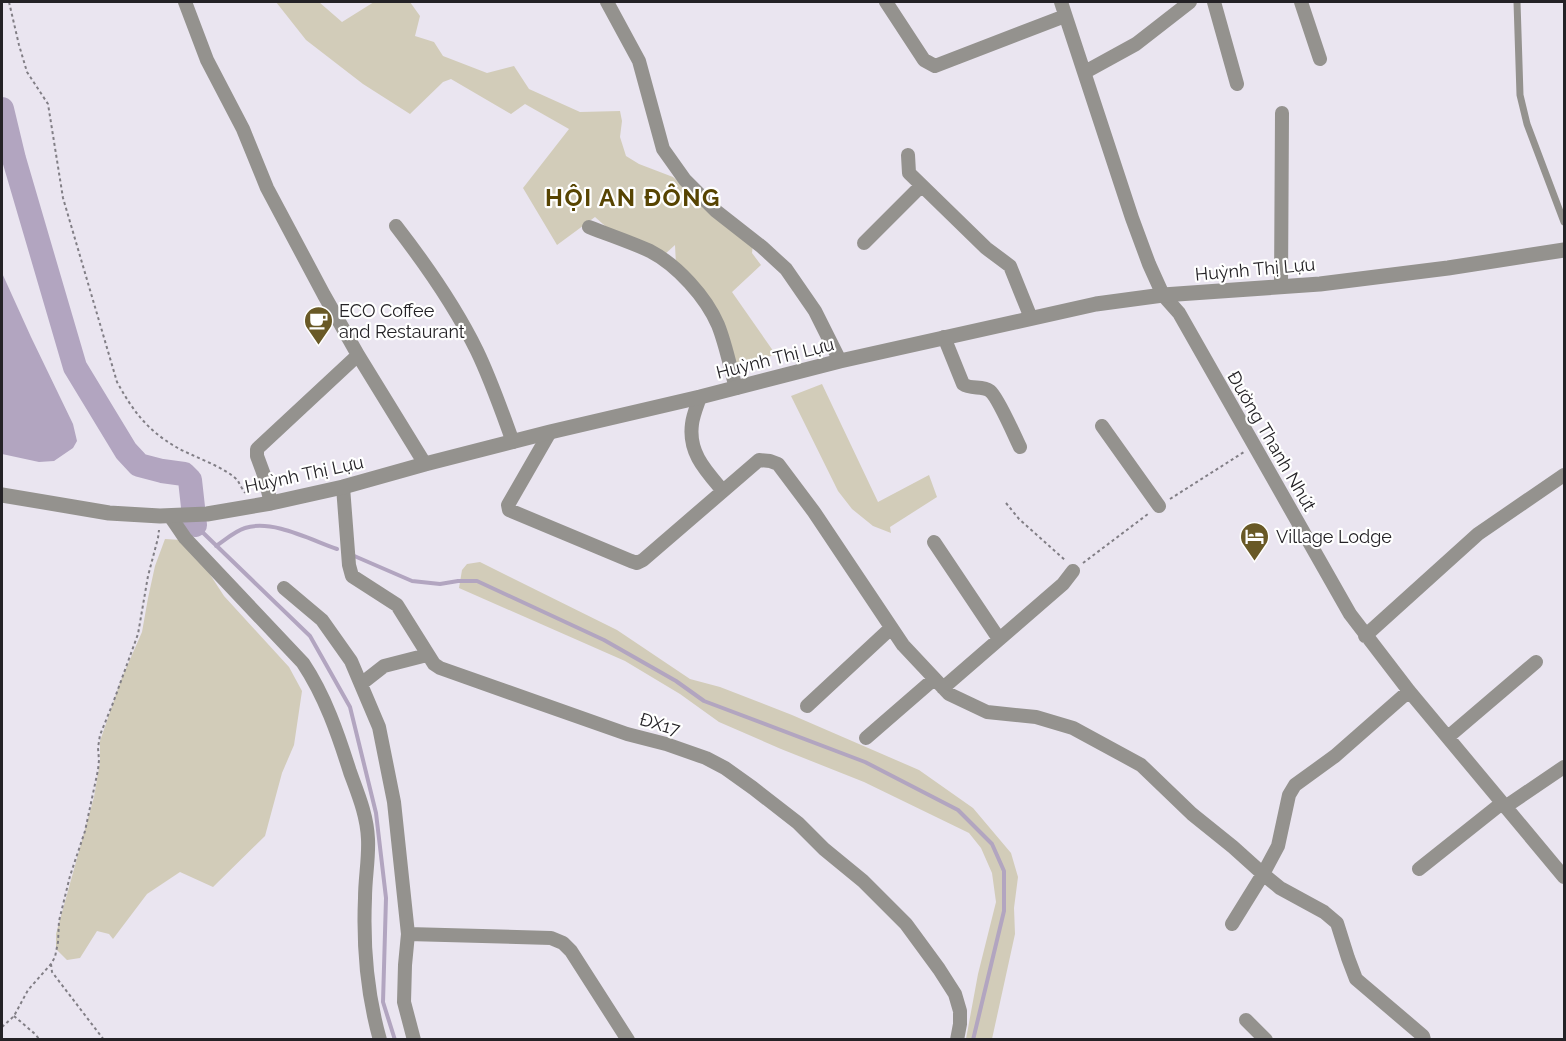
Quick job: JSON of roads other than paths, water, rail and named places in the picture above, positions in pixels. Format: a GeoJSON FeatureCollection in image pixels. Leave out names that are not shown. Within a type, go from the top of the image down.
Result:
{"type":"FeatureCollection","features":[{"type":"Feature","properties":{"kind":"street"},"geometry":{"type":"LineString","coordinates":[[185,2],[207,60],[243,129],[267,188],[324,296],[425,464]]}},
{"type":"Feature","properties":{"kind":"street"},"geometry":{"type":"LineString","coordinates":[[607,2],[639,61],[663,149],[685,180],[708,203],[786,269],[815,311],[840,361]]}},
{"type":"Feature","properties":{"kind":"street"},"geometry":{"type":"LineString","coordinates":[[886,2],[924,60],[934,66],[1065,16]]}},
{"type":"Feature","properties":{"kind":"street","name":"Đường Thanh Nhứt"},"geometry":{"type":"LineString","coordinates":[[1061,2],[1132,218],[1163,295],[1179,313],[1336,591],[1365,636],[1564,876]]}},
{"type":"Feature","properties":{"kind":"street"},"geometry":{"type":"LineString","coordinates":[[1085,72],[1136,44],[1190,2]]}},
{"type":"Feature","properties":{"kind":"street"},"geometry":{"type":"LineString","coordinates":[[1214,2],[1237,84]]}},
{"type":"Feature","properties":{"kind":"street"},"geometry":{"type":"LineString","coordinates":[[1301,2],[1320,59]]}},
{"type":"Feature","properties":{"kind":"street"},"geometry":{"type":"LineString","coordinates":[[1281,286],[1282,113]]}},
{"type":"Feature","properties":{"kind":"street"},"geometry":{"type":"LineString","coordinates":[[908,154],[909,173],[986,248],[1010,266],[1031,318]]}},
{"type":"Feature","properties":{"kind":"street"},"geometry":{"type":"LineString","coordinates":[[864,243],[921,186]]}},
{"type":"Feature","properties":{"kind":"street"},"geometry":{"type":"LineString","coordinates":[[396,226],[433,275],[465,328],[488,377],[513,442]]}},
{"type":"Feature","properties":{"kind":"street"},"geometry":{"type":"LineString","coordinates":[[589,227],[656,255],[672,266],[693,287],[709,307],[718,327],[736,388]]}},
{"type":"Feature","properties":{"kind":"street","name":"Huỳnh Thị Lựu"},"geometry":{"type":"LineString","coordinates":[[2,495],[109,513],[170,516],[207,514],[343,487],[550,432],[840,361],[1108,302],[1163,295],[1320,284],[1436,270],[1564,250]]}},
{"type":"Feature","properties":{"kind":"street"},"geometry":{"type":"LineString","coordinates":[[944,337],[963,384],[968,388],[984,388],[993,394],[1020,447]]}},
{"type":"Feature","properties":{"kind":"street"},"geometry":{"type":"LineString","coordinates":[[271,503],[257,449],[358,355]]}},
{"type":"Feature","properties":{"kind":"street"},"geometry":{"type":"LineString","coordinates":[[700,397],[692,425],[692,443],[698,461],[723,491]]}},
{"type":"Feature","properties":{"kind":"street"},"geometry":{"type":"LineString","coordinates":[[1102,426],[1159,506]]}},
{"type":"Feature","properties":{"kind":"street"},"geometry":{"type":"LineString","coordinates":[[550,432],[508,505],[509,510],[637,562],[643,560],[759,460],[778,464],[814,512],[903,645],[949,694],[987,712],[1036,717],[1073,728],[1141,765],[1192,814],[1280,888],[1324,912],[1337,923],[1356,978],[1423,1036],[1424,1040]]}},
{"type":"Feature","properties":{"kind":"street"},"geometry":{"type":"LineString","coordinates":[[1365,636],[1478,534],[1564,475]]}},
{"type":"Feature","properties":{"kind":"street","name":"ĐX17"},"geometry":{"type":"LineString","coordinates":[[343,487],[349,565],[352,576],[397,605],[434,664],[627,734],[706,758],[753,788],[798,823],[824,849],[863,881],[906,924],[955,994],[960,1011],[957,1040]]}},
{"type":"Feature","properties":{"kind":"street"},"geometry":{"type":"LineString","coordinates":[[170,516],[184,538],[303,663],[318,686],[339,738],[366,822],[368,864],[365,896],[365,951],[380,1040]]}},
{"type":"Feature","properties":{"kind":"street"},"geometry":{"type":"LineString","coordinates":[[934,542],[999,639]]}},
{"type":"Feature","properties":{"kind":"street"},"geometry":{"type":"LineString","coordinates":[[866,738],[999,639],[1063,584],[1073,571]]}},
{"type":"Feature","properties":{"kind":"street"},"geometry":{"type":"LineString","coordinates":[[284,588],[322,620],[351,661],[379,727],[394,802],[408,933],[404,1002],[414,1040]]}},
{"type":"Feature","properties":{"kind":"street"},"geometry":{"type":"LineString","coordinates":[[807,706],[891,628]]}},
{"type":"Feature","properties":{"kind":"street"},"geometry":{"type":"LineString","coordinates":[[361,684],[384,666],[427,655]]}},
{"type":"Feature","properties":{"kind":"street"},"geometry":{"type":"LineString","coordinates":[[1448,737],[1536,662]]}},
{"type":"Feature","properties":{"kind":"street"},"geometry":{"type":"LineString","coordinates":[[1232,924],[1278,846],[1289,795],[1295,785],[1335,756],[1409,691]]}},
{"type":"Feature","properties":{"kind":"street"},"geometry":{"type":"LineString","coordinates":[[1419,869],[1504,805],[1564,767]]}},
{"type":"Feature","properties":{"kind":"street"},"geometry":{"type":"LineString","coordinates":[[408,933],[551,938],[563,943],[571,951],[628,1040]]}},
{"type":"Feature","properties":{"kind":"street"},"geometry":{"type":"LineString","coordinates":[[1246,1020],[1266,1040]]}},
{"type":"Feature","properties":{"kind":"lane"},"geometry":{"type":"LineString","coordinates":[[1517,2],[1520,95],[1527,124],[1564,222]]}},
{"type":"Feature","properties":{"kind":"waterway"},"geometry":{"type":"LineString","coordinates":[[2,109],[14,159],[75,367],[126,451],[139,465],[184,474],[190,480],[195,525]]}},
{"type":"Feature","properties":{"kind":"waterway"},"geometry":{"type":"LineString","coordinates":[[195,525],[310,636],[350,707],[376,813],[386,898],[383,1002],[395,1040]]}},
{"type":"Feature","properties":{"kind":"waterway"},"geometry":{"type":"LineString","coordinates":[[216,546],[241,529],[267,526],[279,528],[337,549]]}},
{"type":"Feature","properties":{"kind":"waterway"},"geometry":{"type":"LineString","coordinates":[[352,555],[412,581],[440,584],[477,581],[604,640],[676,681],[704,701],[865,762],[958,810],[992,844],[1004,871],[1004,911],[973,1040]]}},
{"type":"Feature","properties":{"kind":"place","name":"ECO Coffee and Restaurant"},"geometry":{"type":"Point","coordinates":[318,346]}},
{"type":"Feature","properties":{"kind":"place","name":"Village Lodge"},"geometry":{"type":"Point","coordinates":[1255,562]}},
{"type":"Feature","properties":{"kind":"district","name":"HỘI AN ĐÔNG"},"geometry":{"type":"Point","coordinates":[633,197]}}]}
